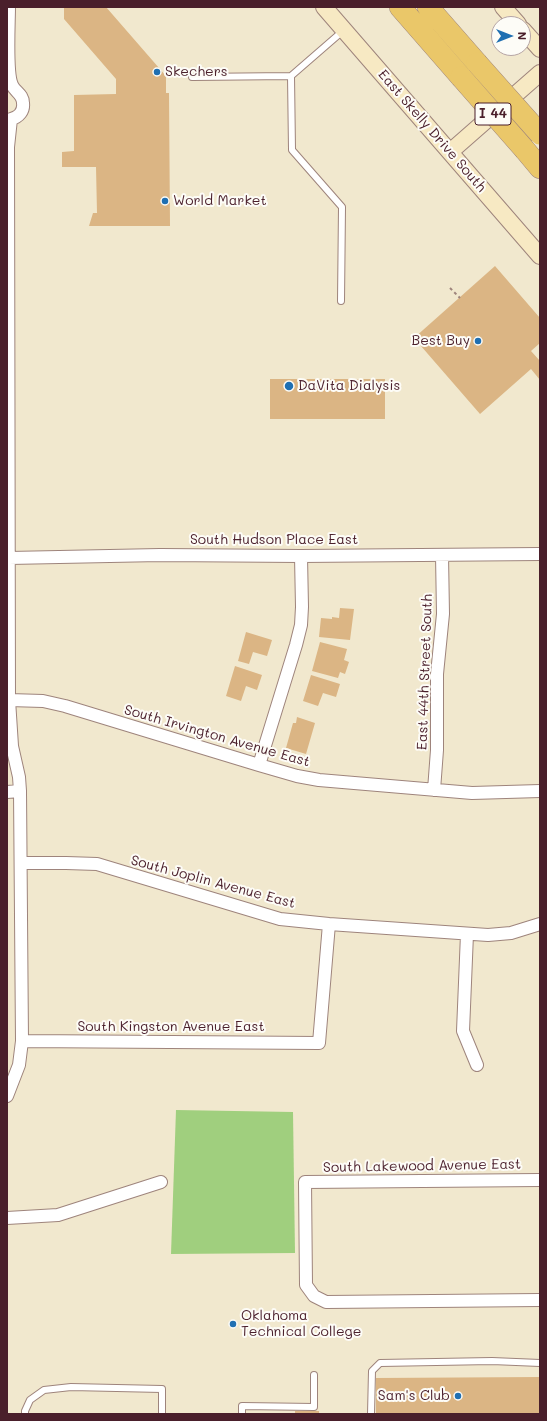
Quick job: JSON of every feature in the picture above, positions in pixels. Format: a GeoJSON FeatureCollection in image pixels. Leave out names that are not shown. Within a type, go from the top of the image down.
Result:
{"type":"FeatureCollection","features":[{"type":"Feature","properties":{"kind":"highway","name":"I 44"},"geometry":{"type":"LineString","coordinates":[[400,7],[540,168]]}},
{"type":"Feature","properties":{"kind":"highway","name":"I 44"},"geometry":{"type":"LineString","coordinates":[[428,7],[540,134]]}},
{"type":"Feature","properties":{"kind":"main road","name":"East Skelly Drive South"},"geometry":{"type":"LineString","coordinates":[[324,7],[540,256]]}},
{"type":"Feature","properties":{"kind":"main road"},"geometry":{"type":"LineString","coordinates":[[503,7],[511,16]]}},
{"type":"Feature","properties":{"kind":"main road"},"geometry":{"type":"LineString","coordinates":[[531,39],[540,49]]}},
{"type":"Feature","properties":{"kind":"main road"},"geometry":{"type":"LineString","coordinates":[[450,152],[540,73]]}},
{"type":"Feature","properties":{"kind":"street"},"geometry":{"type":"LineString","coordinates":[[7,1096],[19,1065],[22,1041],[20,791],[19,777],[12,746],[8,700],[9,221],[7,147],[9,117],[16,117],[20,114],[23,104],[19,93],[9,88],[8,12]]}},
{"type":"Feature","properties":{"kind":"street","name":"South Hudson Place East"},"geometry":{"type":"LineString","coordinates":[[8,558],[160,555],[301,556],[540,554]]}},
{"type":"Feature","properties":{"kind":"street","name":"East 44th Street South"},"geometry":{"type":"LineString","coordinates":[[434,790],[437,750],[437,674],[442,614],[442,555]]}},
{"type":"Feature","properties":{"kind":"street"},"geometry":{"type":"LineString","coordinates":[[259,766],[301,625],[301,556]]}},
{"type":"Feature","properties":{"kind":"street","name":"South Irvington Avenue East"},"geometry":{"type":"LineString","coordinates":[[8,700],[43,701],[65,706],[259,766],[319,780],[472,793],[540,791]]}},
{"type":"Feature","properties":{"kind":"street"},"geometry":{"type":"LineString","coordinates":[[7,792],[20,791]]}},
{"type":"Feature","properties":{"kind":"street","name":"South Joplin Avenue East"},"geometry":{"type":"LineString","coordinates":[[21,863],[96,864],[280,918],[329,924],[500,935],[540,924]]}},
{"type":"Feature","properties":{"kind":"street","name":"South Kingston Avenue East"},"geometry":{"type":"LineString","coordinates":[[22,1041],[319,1043],[329,924]]}},
{"type":"Feature","properties":{"kind":"street"},"geometry":{"type":"LineString","coordinates":[[467,934],[463,1031],[477,1065]]}},
{"type":"Feature","properties":{"kind":"street","name":"South Lakewood Avenue East"},"geometry":{"type":"LineString","coordinates":[[540,1180],[305,1182],[306,1285],[314,1296],[326,1302],[540,1300]]}},
{"type":"Feature","properties":{"kind":"street"},"geometry":{"type":"LineString","coordinates":[[7,1218],[58,1215],[161,1182]]}},
{"type":"Feature","properties":{"kind":"lane"},"geometry":{"type":"LineString","coordinates":[[192,77],[291,76],[344,30]]}},
{"type":"Feature","properties":{"kind":"lane"},"geometry":{"type":"LineString","coordinates":[[291,76],[292,150],[342,207],[341,301]]}},
{"type":"Feature","properties":{"kind":"lane"},"geometry":{"type":"LineString","coordinates":[[371,1414],[372,1371],[380,1363],[492,1361],[540,1363]]}},
{"type":"Feature","properties":{"kind":"lane"},"geometry":{"type":"LineString","coordinates":[[242,1414],[242,1406],[314,1407],[314,1375]]}},
{"type":"Feature","properties":{"kind":"lane"},"geometry":{"type":"LineString","coordinates":[[25,1414],[25,1410],[30,1400],[44,1390],[71,1387],[162,1389],[162,1414]]}},
{"type":"Feature","properties":{"kind":"path"},"geometry":{"type":"LineString","coordinates":[[450,288],[460,298]]}},
{"type":"Feature","properties":{"kind":"green space"},"geometry":{"type":"Polygon","coordinates":[[[176,1110],[293,1112],[295,1253],[171,1254],[176,1110]]]}},
{"type":"Feature","properties":{"kind":"building"},"geometry":{"type":"Polygon","coordinates":[[[64,7],[106,7],[166,76],[166,93],[169,93],[170,226],[89,226],[93,213],[97,213],[96,167],[62,167],[62,152],[74,151],[74,95],[116,94],[116,79],[64,19],[64,7]]]}},
{"type":"Feature","properties":{"kind":"building","name":"Best Buy"},"geometry":{"type":"Polygon","coordinates":[[[495,266],[540,318],[540,343],[531,351],[540,361],[540,380],[531,369],[480,414],[414,338],[495,266]]]}},
{"type":"Feature","properties":{"kind":"building"},"geometry":{"type":"Polygon","coordinates":[[[270,379],[385,379],[385,419],[270,419],[270,379]]]}},
{"type":"Feature","properties":{"kind":"building"},"geometry":{"type":"Polygon","coordinates":[[[340,608],[354,609],[350,640],[319,637],[321,618],[339,618],[340,608]]]}},
{"type":"Feature","properties":{"kind":"building"},"geometry":{"type":"Polygon","coordinates":[[[246,632],[272,640],[267,656],[253,652],[249,664],[238,661],[246,632]]]}},
{"type":"Feature","properties":{"kind":"building"},"geometry":{"type":"Polygon","coordinates":[[[320,642],[347,649],[344,660],[349,662],[345,674],[340,672],[338,678],[312,671],[320,642]]]}},
{"type":"Feature","properties":{"kind":"building"},"geometry":{"type":"Polygon","coordinates":[[[235,666],[262,675],[257,690],[246,686],[241,701],[226,696],[235,666]]]}},
{"type":"Feature","properties":{"kind":"building"},"geometry":{"type":"Polygon","coordinates":[[[311,675],[340,684],[336,697],[323,693],[318,706],[303,701],[311,675]]]}},
{"type":"Feature","properties":{"kind":"building"},"geometry":{"type":"Polygon","coordinates":[[[297,717],[315,723],[306,754],[286,748],[293,723],[296,723],[297,717]]]}},
{"type":"Feature","properties":{"kind":"building","name":"Sam's Club"},"geometry":{"type":"Polygon","coordinates":[[[540,1377],[540,1414],[376,1414],[376,1378],[540,1377]]]}},
{"type":"Feature","properties":{"kind":"building"},"geometry":{"type":"Polygon","coordinates":[[[295,1411],[319,1411],[319,1414],[295,1414],[295,1411]]]}},
{"type":"Feature","properties":{"kind":"place","name":"Skechers"},"geometry":{"type":"Point","coordinates":[157,72]}},
{"type":"Feature","properties":{"kind":"place","name":"World Market"},"geometry":{"type":"Point","coordinates":[165,201]}},
{"type":"Feature","properties":{"kind":"place","name":"Best Buy"},"geometry":{"type":"Point","coordinates":[478,341]}},
{"type":"Feature","properties":{"kind":"place","name":"DaVita Dialysis"},"geometry":{"type":"Point","coordinates":[289,386]}},
{"type":"Feature","properties":{"kind":"place","name":"Oklahoma Technical College"},"geometry":{"type":"Point","coordinates":[233,1324]}},
{"type":"Feature","properties":{"kind":"place","name":"Sam's Club"},"geometry":{"type":"Point","coordinates":[458,1396]}}]}
